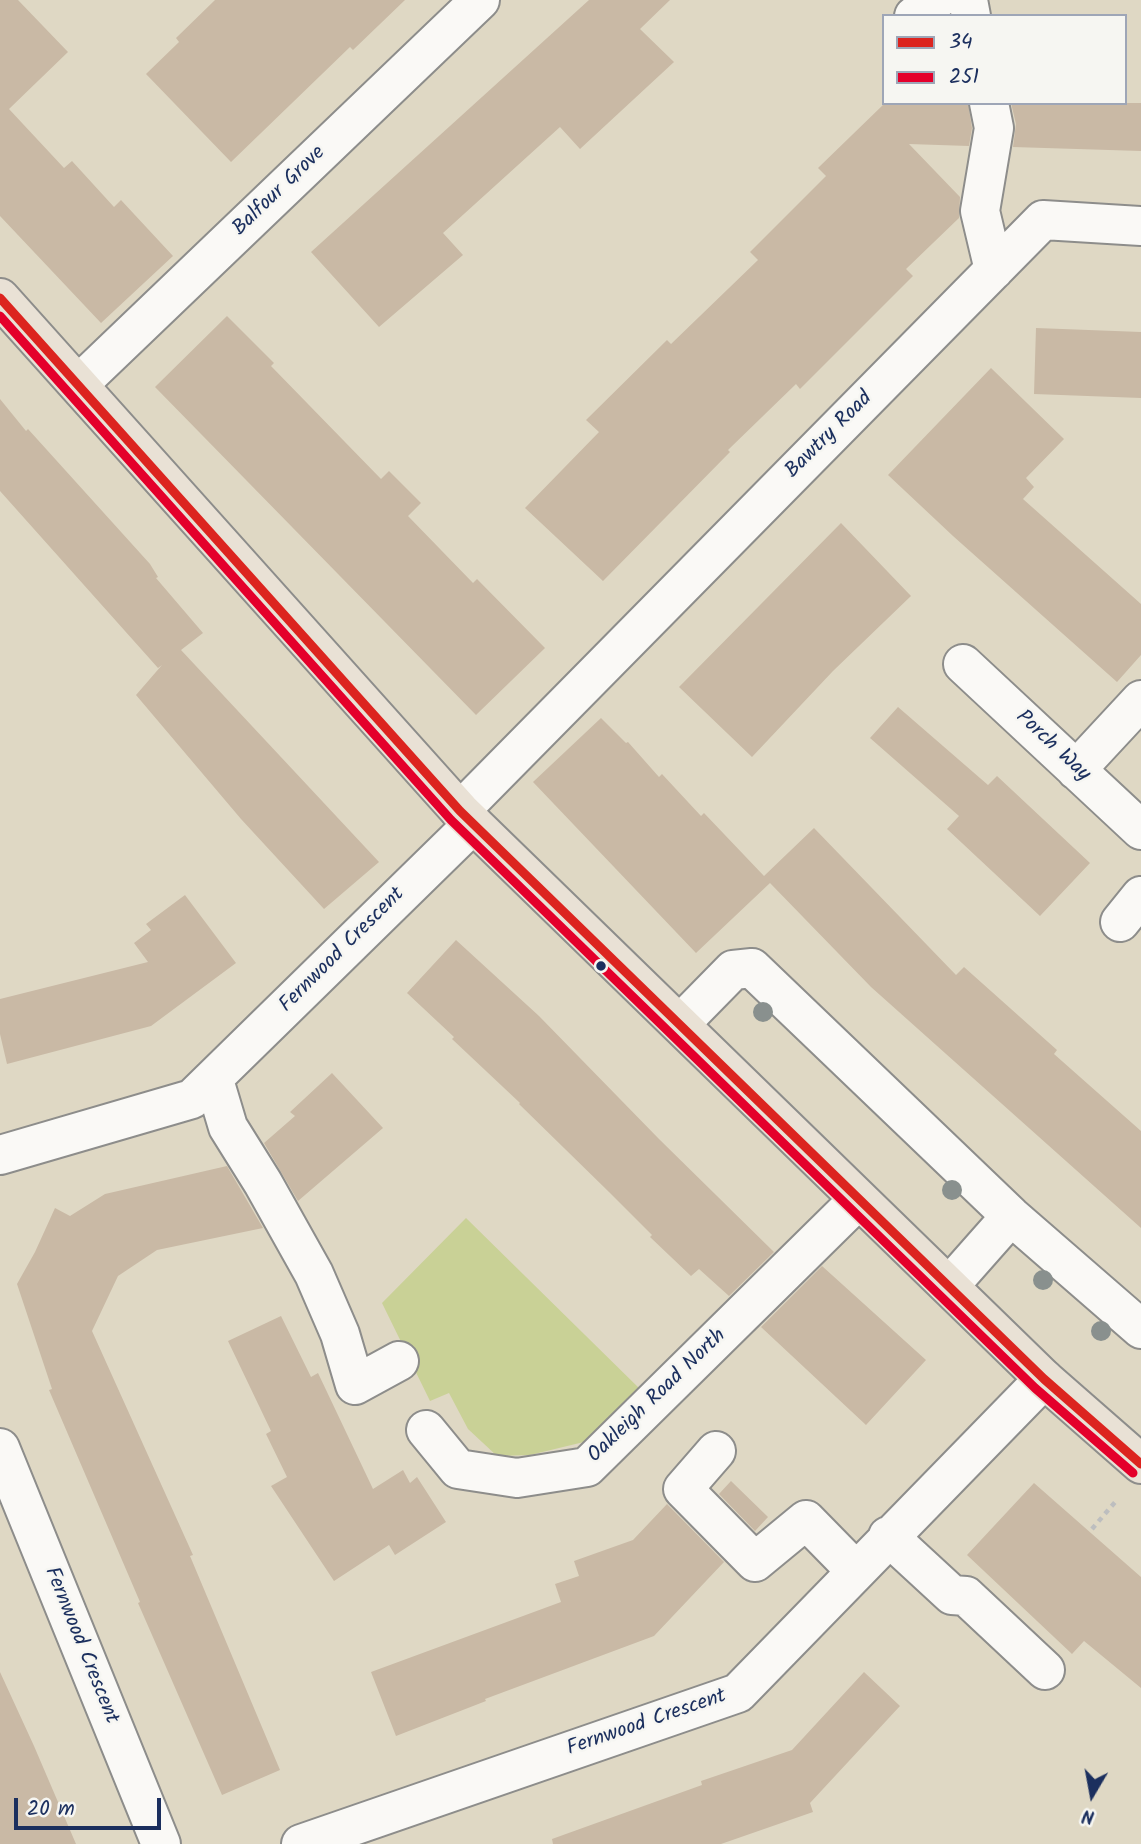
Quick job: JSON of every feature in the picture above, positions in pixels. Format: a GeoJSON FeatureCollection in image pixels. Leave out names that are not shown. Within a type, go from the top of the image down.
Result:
{"type":"FeatureCollection","features":[{"type":"Feature","properties":{"kind":"main road"},"geometry":{"type":"LineString","coordinates":[[0,298],[467,817],[858,1200],[950,1285],[1044,1378],[1141,1464]]}},
{"type":"Feature","properties":{"kind":"street","name":"Balfour Grove"},"geometry":{"type":"LineString","coordinates":[[79,384],[480,0]]}},
{"type":"Feature","properties":{"kind":"street"},"geometry":{"type":"LineString","coordinates":[[917,14],[937,0]]}},
{"type":"Feature","properties":{"kind":"street"},"geometry":{"type":"LineString","coordinates":[[989,105],[995,128],[980,211],[994,270]]}},
{"type":"Feature","properties":{"kind":"street","name":"Bawtry Road"},"geometry":{"type":"LineString","coordinates":[[467,817],[1043,220],[1141,226]]}},
{"type":"Feature","properties":{"kind":"street","name":"Porch Way"},"geometry":{"type":"LineString","coordinates":[[963,664],[1141,830]]}},
{"type":"Feature","properties":{"kind":"street"},"geometry":{"type":"LineString","coordinates":[[1076,770],[1141,700]]}},
{"type":"Feature","properties":{"kind":"street","name":"Fernwood Crescent"},"geometry":{"type":"LineString","coordinates":[[0,1155],[191,1099],[214,1080],[467,817]]}},
{"type":"Feature","properties":{"kind":"street"},"geometry":{"type":"LineString","coordinates":[[680,1024],[733,970],[752,968],[1011,1216],[1141,1329]]}},
{"type":"Feature","properties":{"kind":"street"},"geometry":{"type":"LineString","coordinates":[[214,1080],[228,1127],[263,1182],[314,1274],[340,1334],[355,1385],[399,1361]]}},
{"type":"Feature","properties":{"kind":"street","name":"Oakleigh Road North"},"geometry":{"type":"LineString","coordinates":[[426,1430],[458,1469],[517,1478],[587,1467],[858,1200]]}},
{"type":"Feature","properties":{"kind":"street"},"geometry":{"type":"LineString","coordinates":[[950,1285],[1011,1216]]}},
{"type":"Feature","properties":{"kind":"street","name":"Fernwood Crescent"},"geometry":{"type":"LineString","coordinates":[[301,1844],[738,1693],[1044,1378]]}},
{"type":"Feature","properties":{"kind":"street","name":"Fernwood Crescent"},"geometry":{"type":"LineString","coordinates":[[0,1448],[161,1844]]}},
{"type":"Feature","properties":{"kind":"street"},"geometry":{"type":"LineString","coordinates":[[716,1451],[683,1489],[755,1562],[806,1520],[855,1570]]}},
{"type":"Feature","properties":{"kind":"street"},"geometry":{"type":"LineString","coordinates":[[888,1536],[952,1595],[966,1597],[1045,1670]]}},
{"type":"Feature","properties":{"kind":"green space"},"geometry":{"type":"Polygon","coordinates":[[[466,1218],[643,1392],[588,1441],[530,1455],[497,1456],[468,1429],[449,1393],[430,1401],[382,1303],[466,1218]]]}},
{"type":"Feature","properties":{"kind":"building"},"geometry":{"type":"Polygon","coordinates":[[[0,0],[18,0],[68,52],[9,109],[64,168],[72,161],[114,207],[121,200],[173,256],[101,323],[0,216],[0,0]]]}},
{"type":"Feature","properties":{"kind":"building"},"geometry":{"type":"Polygon","coordinates":[[[215,0],[405,0],[353,50],[350,47],[231,162],[146,74],[179,42],[176,38],[215,0]]]}},
{"type":"Feature","properties":{"kind":"building"},"geometry":{"type":"Polygon","coordinates":[[[589,0],[670,0],[640,29],[674,62],[580,149],[560,127],[443,233],[463,255],[379,327],[311,252],[589,0]]]}},
{"type":"Feature","properties":{"kind":"building"},"geometry":{"type":"Polygon","coordinates":[[[1141,103],[1141,151],[1013,147],[1016,124],[1011,105],[1141,103]]]}},
{"type":"Feature","properties":{"kind":"building"},"geometry":{"type":"Polygon","coordinates":[[[883,105],[968,105],[972,128],[969,146],[909,144],[960,197],[959,218],[906,269],[913,276],[800,389],[796,384],[728,450],[730,452],[603,581],[525,508],[599,432],[586,420],[667,340],[671,344],[758,260],[750,252],[826,176],[818,168],[883,105]]]}},
{"type":"Feature","properties":{"kind":"building"},"geometry":{"type":"Polygon","coordinates":[[[227,316],[274,363],[271,366],[381,479],[389,471],[421,503],[408,516],[473,583],[477,579],[545,648],[476,715],[155,387],[227,316]]]}},
{"type":"Feature","properties":{"kind":"building"},"geometry":{"type":"Polygon","coordinates":[[[1036,328],[1141,332],[1141,398],[1034,394],[1036,328]]]}},
{"type":"Feature","properties":{"kind":"building"},"geometry":{"type":"Polygon","coordinates":[[[991,368],[1064,439],[1026,478],[1034,487],[1023,499],[1141,604],[1141,655],[1117,682],[888,475],[991,368]]]}},
{"type":"Feature","properties":{"kind":"building"},"geometry":{"type":"Polygon","coordinates":[[[0,399],[26,431],[28,429],[150,564],[158,577],[156,578],[203,633],[181,650],[379,862],[324,909],[241,819],[136,695],[162,665],[158,668],[0,491],[0,399]]]}},
{"type":"Feature","properties":{"kind":"building"},"geometry":{"type":"Polygon","coordinates":[[[841,523],[911,596],[833,671],[752,757],[679,687],[841,523]]]}},
{"type":"Feature","properties":{"kind":"building"},"geometry":{"type":"Polygon","coordinates":[[[898,707],[988,785],[997,776],[1090,863],[1040,916],[947,829],[959,816],[870,738],[898,707]]]}},
{"type":"Feature","properties":{"kind":"building"},"geometry":{"type":"Polygon","coordinates":[[[601,718],[628,742],[659,777],[662,774],[701,816],[704,813],[764,876],[814,828],[956,975],[964,967],[1057,1050],[1054,1054],[1141,1131],[1141,1228],[871,987],[770,883],[696,953],[533,782],[601,718]]]}},
{"type":"Feature","properties":{"kind":"building"},"geometry":{"type":"Polygon","coordinates":[[[185,895],[236,963],[151,1026],[7,1064],[0,1034],[0,999],[148,962],[134,943],[151,930],[146,924],[185,895]]]}},
{"type":"Feature","properties":{"kind":"building"},"geometry":{"type":"Polygon","coordinates":[[[456,940],[539,1016],[774,1252],[729,1296],[699,1269],[691,1276],[407,993],[456,940]]]}},
{"type":"Feature","properties":{"kind":"building"},"geometry":{"type":"Polygon","coordinates":[[[332,1073],[383,1128],[298,1201],[264,1143],[295,1116],[290,1112],[332,1073]]]}},
{"type":"Feature","properties":{"kind":"building"},"geometry":{"type":"Polygon","coordinates":[[[227,1166],[263,1228],[157,1250],[118,1276],[92,1331],[193,1555],[190,1556],[280,1770],[222,1795],[49,1390],[52,1389],[17,1284],[55,1208],[70,1216],[105,1194],[227,1166]]]}},
{"type":"Feature","properties":{"kind":"building"},"geometry":{"type":"Polygon","coordinates":[[[822,1266],[926,1360],[866,1425],[761,1327],[822,1266]]]}},
{"type":"Feature","properties":{"kind":"building"},"geometry":{"type":"Polygon","coordinates":[[[281,1316],[311,1377],[318,1373],[373,1489],[403,1470],[410,1483],[417,1477],[446,1522],[395,1555],[389,1545],[334,1581],[271,1486],[287,1477],[266,1434],[271,1431],[228,1341],[281,1316]]]}},
{"type":"Feature","properties":{"kind":"building"},"geometry":{"type":"Polygon","coordinates":[[[731,1481],[768,1517],[755,1531],[719,1494],[731,1481]]]}},
{"type":"Feature","properties":{"kind":"building"},"geometry":{"type":"Polygon","coordinates":[[[1034,1483],[1141,1577],[1141,1688],[1084,1641],[1072,1654],[967,1555],[1034,1483]]]}},
{"type":"Feature","properties":{"kind":"building"},"geometry":{"type":"Polygon","coordinates":[[[667,1504],[724,1562],[654,1636],[485,1699],[486,1701],[396,1736],[371,1672],[561,1602],[555,1584],[579,1576],[574,1561],[633,1540],[667,1504]]]}},
{"type":"Feature","properties":{"kind":"building"},"geometry":{"type":"Polygon","coordinates":[[[0,1672],[34,1746],[76,1844],[0,1844],[0,1672]]]}},
{"type":"Feature","properties":{"kind":"building"},"geometry":{"type":"Polygon","coordinates":[[[864,1672],[900,1706],[810,1803],[813,1812],[721,1844],[553,1844],[552,1839],[702,1785],[701,1781],[792,1750],[864,1672]]]}},
{"type":"Feature","properties":{"kind":"transit line","name":"34"},"geometry":{"type":"LineString","coordinates":[[0,298],[460,811],[1044,1379],[1141,1464]]}},
{"type":"Feature","properties":{"kind":"transit line","name":"251"},"geometry":{"type":"LineString","coordinates":[[0,316],[451,820],[1035,1388],[1133,1473]]}}]}
